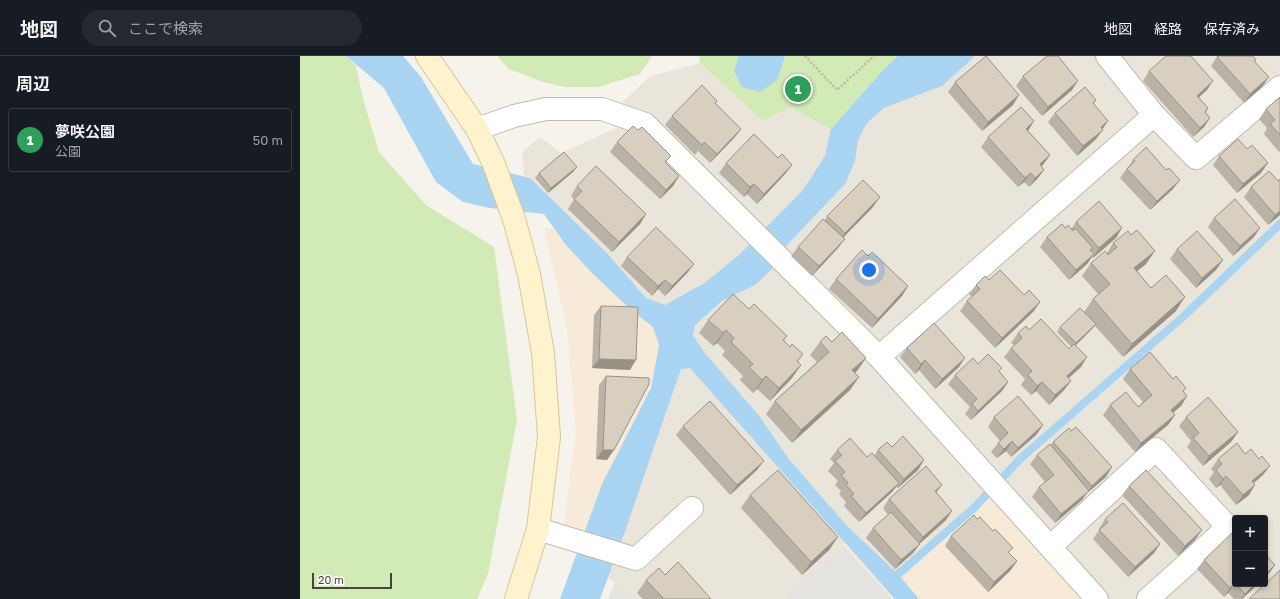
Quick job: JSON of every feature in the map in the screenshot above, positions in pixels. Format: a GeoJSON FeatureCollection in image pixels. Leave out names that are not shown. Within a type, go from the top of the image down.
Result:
{"type":"FeatureCollection","features":[{"type":"Feature","properties":{"kind":"street"},"geometry":{"type":"LineString","coordinates":[[427,56],[477,129],[493,162],[514,219],[529,274],[544,353],[549,437],[538,528],[516,599]]}},
{"type":"Feature","properties":{"kind":"street"},"geometry":{"type":"LineString","coordinates":[[1107,56],[1154,115],[1196,158],[1280,87]]}},
{"type":"Feature","properties":{"kind":"street"},"geometry":{"type":"LineString","coordinates":[[477,129],[514,116],[546,109],[602,109],[646,124],[879,357],[1097,599]]}},
{"type":"Feature","properties":{"kind":"street"},"geometry":{"type":"LineString","coordinates":[[879,357],[1154,115]]}},
{"type":"Feature","properties":{"kind":"street"},"geometry":{"type":"LineString","coordinates":[[1050,547],[1156,449],[1228,527],[1148,599]]}},
{"type":"Feature","properties":{"kind":"street"},"geometry":{"type":"LineString","coordinates":[[538,528],[636,559],[692,508]]}},
{"type":"Feature","properties":{"kind":"path"},"geometry":{"type":"LineString","coordinates":[[805,56],[837,90],[874,56]]}},
{"type":"Feature","properties":{"kind":"shaded area"},"geometry":{"type":"Polygon","coordinates":[[[974,56],[1280,56],[1280,599],[1107,599],[652,121],[622,102],[651,76],[700,63],[763,121],[790,107],[831,129],[858,140],[867,123],[884,108],[942,86],[974,56]]]}},
{"type":"Feature","properties":{"kind":"shaded area"},"geometry":{"type":"Polygon","coordinates":[[[619,127],[640,132],[864,352],[992,493],[895,586],[851,538],[784,599],[630,599],[615,582],[608,578],[681,368],[665,305],[646,298],[607,253],[530,178],[524,176],[522,152],[540,137],[561,153],[619,127]]]}},
{"type":"Feature","properties":{"kind":"shaded area"},"geometry":{"type":"Polygon","coordinates":[[[554,228],[565,244],[590,271],[631,310],[653,327],[659,345],[651,388],[602,484],[585,531],[564,524],[576,431],[567,328],[544,229],[554,228]]]}},
{"type":"Feature","properties":{"kind":"shaded area"},"geometry":{"type":"Polygon","coordinates":[[[992,493],[1086,599],[784,599],[851,537],[895,586],[992,493]]]}},
{"type":"Feature","properties":{"kind":"shaded area"},"geometry":{"type":"Polygon","coordinates":[[[843,545],[892,599],[784,599],[843,545]]]}},
{"type":"Feature","properties":{"kind":"shaded area"},"geometry":{"type":"Polygon","coordinates":[[[615,582],[630,599],[608,599],[615,582]]]}},
{"type":"Feature","properties":{"kind":"green space"},"geometry":{"type":"Polygon","coordinates":[[[300,56],[346,56],[356,66],[363,99],[379,152],[426,205],[494,247],[517,420],[488,574],[477,599],[300,599],[300,56]]]}},
{"type":"Feature","properties":{"kind":"green space"},"geometry":{"type":"Polygon","coordinates":[[[497,56],[652,56],[640,74],[598,87],[565,87],[543,82],[509,69],[497,56]]]}},
{"type":"Feature","properties":{"kind":"green space"},"geometry":{"type":"Polygon","coordinates":[[[699,56],[898,56],[883,70],[831,129],[790,107],[763,121],[700,63],[699,56]]]}},
{"type":"Feature","properties":{"kind":"water"},"geometry":{"type":"Polygon","coordinates":[[[346,56],[403,56],[421,77],[473,164],[530,178],[607,253],[646,298],[665,305],[706,282],[740,254],[803,190],[825,156],[831,129],[883,70],[898,56],[974,56],[942,86],[884,108],[867,123],[858,140],[855,161],[845,184],[788,244],[770,271],[755,285],[723,300],[695,325],[693,335],[704,352],[760,417],[788,458],[847,526],[898,574],[919,599],[895,599],[690,368],[681,369],[600,599],[560,599],[602,484],[651,388],[659,345],[653,327],[631,310],[590,271],[565,244],[544,214],[490,208],[463,202],[436,182],[384,88],[346,56]]]}},
{"type":"Feature","properties":{"kind":"water"},"geometry":{"type":"Polygon","coordinates":[[[739,56],[785,56],[777,80],[760,92],[742,87],[734,71],[739,56]]]}},
{"type":"Feature","properties":{"kind":"building"},"geometry":{"type":"Polygon","coordinates":[[[986,56],[1019,95],[988,122],[955,82],[986,56]]]}},
{"type":"Feature","properties":{"kind":"building"},"geometry":{"type":"Polygon","coordinates":[[[1047,56],[1058,56],[1078,81],[1048,107],[1023,76],[1047,56]]]}},
{"type":"Feature","properties":{"kind":"building"},"geometry":{"type":"Polygon","coordinates":[[[1166,56],[1191,56],[1213,81],[1197,96],[1208,108],[1205,112],[1210,118],[1200,128],[1149,71],[1166,56]]]}},
{"type":"Feature","properties":{"kind":"building"},"geometry":{"type":"Polygon","coordinates":[[[1253,56],[1256,60],[1254,61],[1269,77],[1250,94],[1217,57],[1253,56]]]}},
{"type":"Feature","properties":{"kind":"building"},"geometry":{"type":"Polygon","coordinates":[[[702,85],[717,101],[715,103],[741,129],[717,154],[704,142],[702,145],[672,116],[702,85]]]}},
{"type":"Feature","properties":{"kind":"building"},"geometry":{"type":"Polygon","coordinates":[[[1085,87],[1096,100],[1093,103],[1108,121],[1101,127],[1103,130],[1083,146],[1055,113],[1085,87]]]}},
{"type":"Feature","properties":{"kind":"building"},"geometry":{"type":"Polygon","coordinates":[[[1280,97],[1280,135],[1270,124],[1275,120],[1266,109],[1280,97]]]}},
{"type":"Feature","properties":{"kind":"building"},"geometry":{"type":"Polygon","coordinates":[[[1021,107],[1034,121],[1026,129],[1050,155],[1040,164],[1044,170],[1035,178],[1031,173],[1025,178],[988,137],[1021,107]]]}},
{"type":"Feature","properties":{"kind":"building"},"geometry":{"type":"Polygon","coordinates":[[[633,126],[638,130],[642,127],[671,156],[665,162],[679,176],[666,190],[617,142],[633,126]]]}},
{"type":"Feature","properties":{"kind":"building"},"geometry":{"type":"Polygon","coordinates":[[[754,134],[778,158],[782,154],[792,165],[764,194],[754,184],[750,187],[726,163],[754,134]]]}},
{"type":"Feature","properties":{"kind":"building"},"geometry":{"type":"Polygon","coordinates":[[[1238,139],[1247,149],[1252,145],[1268,163],[1243,184],[1219,156],[1238,139]]]}},
{"type":"Feature","properties":{"kind":"building"},"geometry":{"type":"Polygon","coordinates":[[[1146,147],[1166,170],[1169,168],[1180,180],[1157,201],[1127,169],[1135,161],[1133,160],[1146,147]]]}},
{"type":"Feature","properties":{"kind":"building"},"geometry":{"type":"Polygon","coordinates":[[[564,152],[577,167],[551,188],[539,173],[564,152]]]}},
{"type":"Feature","properties":{"kind":"building"},"geometry":{"type":"Polygon","coordinates":[[[596,166],[646,214],[619,242],[574,199],[582,191],[577,186],[596,166]]]}},
{"type":"Feature","properties":{"kind":"building"},"geometry":{"type":"Polygon","coordinates":[[[1269,171],[1278,181],[1280,179],[1280,211],[1275,215],[1251,187],[1269,171]]]}},
{"type":"Feature","properties":{"kind":"building"},"geometry":{"type":"Polygon","coordinates":[[[863,180],[880,197],[845,233],[827,216],[863,180]]]}},
{"type":"Feature","properties":{"kind":"building"},"geometry":{"type":"Polygon","coordinates":[[[1235,199],[1260,228],[1240,246],[1214,218],[1235,199]]]}},
{"type":"Feature","properties":{"kind":"building"},"geometry":{"type":"Polygon","coordinates":[[[1099,201],[1122,228],[1099,248],[1076,222],[1099,201]]]}},
{"type":"Feature","properties":{"kind":"building"},"geometry":{"type":"Polygon","coordinates":[[[823,219],[845,239],[819,266],[798,247],[823,219]]]}},
{"type":"Feature","properties":{"kind":"building"},"geometry":{"type":"Polygon","coordinates":[[[1062,224],[1065,228],[1068,225],[1073,231],[1075,228],[1093,248],[1090,250],[1094,254],[1076,270],[1047,237],[1062,224]]]}},
{"type":"Feature","properties":{"kind":"building"},"geometry":{"type":"Polygon","coordinates":[[[656,227],[694,264],[672,286],[665,280],[658,286],[627,257],[656,227]]]}},
{"type":"Feature","properties":{"kind":"building"},"geometry":{"type":"Polygon","coordinates":[[[1137,230],[1155,251],[1134,268],[1151,288],[1166,275],[1185,297],[1132,344],[1093,299],[1110,284],[1091,263],[1105,251],[1108,255],[1117,247],[1113,243],[1128,231],[1131,235],[1137,230]]]}},
{"type":"Feature","properties":{"kind":"building"},"geometry":{"type":"Polygon","coordinates":[[[1197,231],[1223,260],[1202,278],[1177,249],[1197,231]]]}},
{"type":"Feature","properties":{"kind":"building"},"geometry":{"type":"Polygon","coordinates":[[[862,250],[868,256],[872,252],[908,286],[878,319],[836,279],[862,250]]]}},
{"type":"Feature","properties":{"kind":"building"},"geometry":{"type":"Polygon","coordinates":[[[1000,270],[1024,295],[1029,290],[1040,302],[1002,338],[967,301],[980,289],[976,285],[985,276],[989,280],[1000,270]]]}},
{"type":"Feature","properties":{"kind":"building"},"geometry":{"type":"Polygon","coordinates":[[[733,294],[749,309],[754,304],[787,336],[783,340],[790,347],[792,344],[803,354],[797,361],[801,365],[779,388],[766,376],[762,380],[749,367],[753,364],[731,342],[734,338],[726,330],[723,333],[708,320],[733,294]]]}},
{"type":"Feature","properties":{"kind":"building"},"geometry":{"type":"Polygon","coordinates":[[[601,306],[638,307],[636,360],[599,359],[601,306]]]}},
{"type":"Feature","properties":{"kind":"building"},"geometry":{"type":"Polygon","coordinates":[[[1080,308],[1096,324],[1076,343],[1060,327],[1080,308]]]}},
{"type":"Feature","properties":{"kind":"building"},"geometry":{"type":"Polygon","coordinates":[[[1041,319],[1069,349],[1074,344],[1087,357],[1067,376],[1071,381],[1055,395],[1042,382],[1037,386],[1028,375],[1032,371],[1011,348],[1022,338],[1018,333],[1026,326],[1029,330],[1041,319]]]}},
{"type":"Feature","properties":{"kind":"building"},"geometry":{"type":"Polygon","coordinates":[[[934,323],[965,358],[942,379],[925,360],[921,364],[907,348],[934,323]]]}},
{"type":"Feature","properties":{"kind":"building"},"geometry":{"type":"Polygon","coordinates":[[[842,332],[866,358],[852,370],[859,377],[801,430],[775,401],[829,352],[820,342],[826,336],[832,342],[842,332]]]}},
{"type":"Feature","properties":{"kind":"building"},"geometry":{"type":"Polygon","coordinates":[[[1150,352],[1173,379],[1176,376],[1186,388],[1183,391],[1187,396],[1171,410],[1175,415],[1141,443],[1110,405],[1126,392],[1138,407],[1152,395],[1130,369],[1150,352]]]}},
{"type":"Feature","properties":{"kind":"building"},"geometry":{"type":"Polygon","coordinates":[[[988,354],[1002,368],[999,371],[1008,382],[978,411],[972,404],[977,399],[955,375],[973,358],[978,364],[988,354]]]}},
{"type":"Feature","properties":{"kind":"building"},"geometry":{"type":"Polygon","coordinates":[[[606,376],[649,378],[649,384],[614,450],[603,450],[606,376]]]}},
{"type":"Feature","properties":{"kind":"building"},"geometry":{"type":"Polygon","coordinates":[[[1018,396],[1043,425],[1018,448],[1012,441],[1004,449],[998,443],[1008,433],[994,417],[1018,396]]]}},
{"type":"Feature","properties":{"kind":"building"},"geometry":{"type":"Polygon","coordinates":[[[1208,397],[1238,432],[1209,456],[1193,438],[1199,433],[1186,417],[1208,397]]]}},
{"type":"Feature","properties":{"kind":"building"},"geometry":{"type":"Polygon","coordinates":[[[710,401],[764,461],[737,485],[683,426],[710,401]]]}},
{"type":"Feature","properties":{"kind":"building"},"geometry":{"type":"Polygon","coordinates":[[[1076,427],[1112,467],[1092,486],[1053,442],[1069,428],[1071,431],[1076,427]]]}},
{"type":"Feature","properties":{"kind":"building"},"geometry":{"type":"Polygon","coordinates":[[[903,436],[924,460],[904,479],[878,450],[887,442],[892,447],[903,436]]]}},
{"type":"Feature","properties":{"kind":"building"},"geometry":{"type":"Polygon","coordinates":[[[850,438],[867,457],[872,453],[899,483],[866,513],[851,496],[854,494],[846,485],[848,483],[841,475],[845,472],[835,461],[842,455],[837,450],[850,438]]]}},
{"type":"Feature","properties":{"kind":"building"},"geometry":{"type":"Polygon","coordinates":[[[1237,443],[1245,454],[1251,449],[1259,459],[1262,456],[1270,466],[1252,481],[1255,485],[1243,495],[1226,476],[1223,479],[1216,470],[1222,464],[1218,459],[1237,443]]]}},
{"type":"Feature","properties":{"kind":"building"},"geometry":{"type":"Polygon","coordinates":[[[1050,444],[1089,491],[1061,514],[1039,487],[1054,475],[1037,455],[1050,444]]]}},
{"type":"Feature","properties":{"kind":"building"},"geometry":{"type":"Polygon","coordinates":[[[926,466],[942,485],[935,491],[952,511],[923,537],[889,499],[926,466]]]}},
{"type":"Feature","properties":{"kind":"building"},"geometry":{"type":"Polygon","coordinates":[[[778,470],[838,537],[811,562],[750,495],[778,470]]]}},
{"type":"Feature","properties":{"kind":"building"},"geometry":{"type":"Polygon","coordinates":[[[1146,470],[1202,530],[1185,546],[1129,486],[1146,470]]]}},
{"type":"Feature","properties":{"kind":"building"},"geometry":{"type":"Polygon","coordinates":[[[1123,503],[1160,544],[1135,567],[1099,530],[1108,522],[1105,519],[1123,503]]]}},
{"type":"Feature","properties":{"kind":"building"},"geometry":{"type":"Polygon","coordinates":[[[891,512],[920,544],[901,560],[873,528],[891,512]]]}},
{"type":"Feature","properties":{"kind":"building"},"geometry":{"type":"Polygon","coordinates":[[[974,515],[977,519],[980,517],[993,531],[995,529],[1013,548],[1008,552],[1017,561],[994,582],[951,536],[974,515]]]}},
{"type":"Feature","properties":{"kind":"building"},"geometry":{"type":"Polygon","coordinates":[[[1232,533],[1232,586],[1230,588],[1204,560],[1232,533]]]}},
{"type":"Feature","properties":{"kind":"building"},"geometry":{"type":"Polygon","coordinates":[[[1268,557],[1275,565],[1268,572],[1268,557]]]}},
{"type":"Feature","properties":{"kind":"building"},"geometry":{"type":"Polygon","coordinates":[[[678,562],[711,599],[664,599],[646,580],[659,568],[665,575],[678,562]]]}},
{"type":"Feature","properties":{"kind":"building"},"geometry":{"type":"Polygon","coordinates":[[[1280,570],[1280,599],[1249,599],[1262,587],[1268,587],[1268,581],[1280,570]]]}},
{"type":"Feature","properties":{"kind":"building"},"geometry":{"type":"Polygon","coordinates":[[[1239,587],[1252,587],[1245,594],[1239,587]]]}},
{"type":"Feature","properties":{"kind":"waterway"},"geometry":{"type":"LineString","coordinates":[[890,581],[974,508],[1021,458],[1185,315],[1280,224]]}},
{"type":"Feature","properties":{"kind":"place","name":"夢咲公園"},"geometry":{"type":"Point","coordinates":[798,89]}}]}
